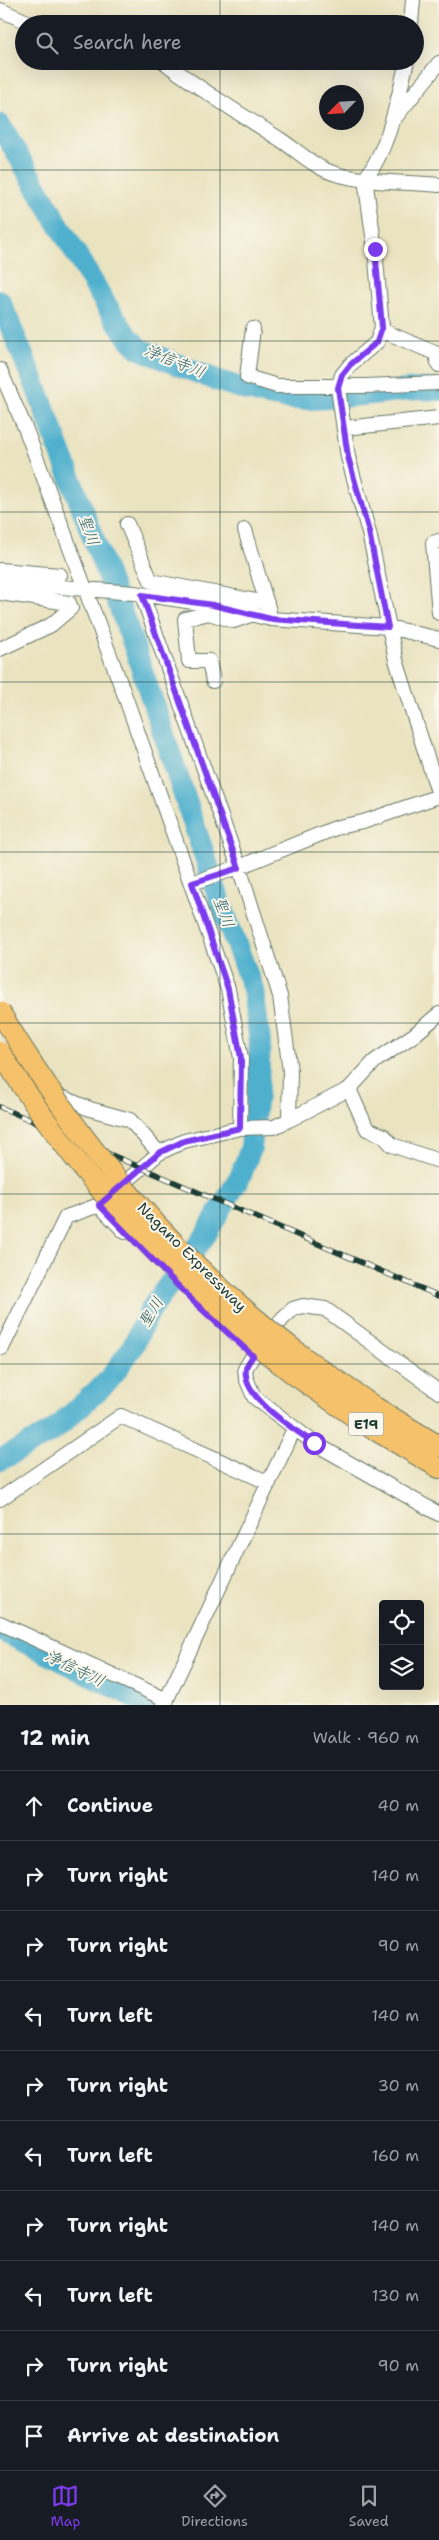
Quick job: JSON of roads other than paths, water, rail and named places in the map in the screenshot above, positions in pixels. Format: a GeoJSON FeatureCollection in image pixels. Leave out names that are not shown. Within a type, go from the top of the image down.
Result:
{"type":"FeatureCollection","features":[{"type":"Feature","properties":{"kind":"highway","name":"Nagano Expressway"},"geometry":{"type":"LineString","coordinates":[[0,1012],[74,1126],[133,1199],[183,1252],[231,1298],[309,1361],[375,1407],[439,1446]]}},
{"type":"Feature","properties":{"kind":"highway","name":"Nagano Expressway"},"geometry":{"type":"LineString","coordinates":[[0,1052],[86,1176],[167,1265],[223,1318],[296,1376],[363,1423],[439,1468]]}},
{"type":"Feature","properties":{"kind":"street"},"geometry":{"type":"LineString","coordinates":[[412,15],[413,0]]}},
{"type":"Feature","properties":{"kind":"street"},"geometry":{"type":"LineString","coordinates":[[0,10],[15,17]]}},
{"type":"Feature","properties":{"kind":"street"},"geometry":{"type":"LineString","coordinates":[[391,124],[439,63]]}},
{"type":"Feature","properties":{"kind":"street"},"geometry":{"type":"LineString","coordinates":[[175,70],[203,92],[284,142],[309,161],[335,174],[365,179],[439,185]]}},
{"type":"Feature","properties":{"kind":"street"},"geometry":{"type":"LineString","coordinates":[[192,883],[239,868],[338,826],[363,822],[439,795],[436,778],[396,660],[369,532],[348,457],[339,387],[342,375],[354,361],[377,342],[381,330],[375,249],[365,179],[377,163],[391,124],[405,70]]}},
{"type":"Feature","properties":{"kind":"street"},"geometry":{"type":"LineString","coordinates":[[253,329],[247,377],[277,386],[339,387],[439,383]]}},
{"type":"Feature","properties":{"kind":"street"},"geometry":{"type":"LineString","coordinates":[[381,330],[435,353],[439,365]]}},
{"type":"Feature","properties":{"kind":"street"},"geometry":{"type":"LineString","coordinates":[[0,370],[26,430],[86,588],[228,989],[241,1058],[240,1128]]}},
{"type":"Feature","properties":{"kind":"street"},"geometry":{"type":"LineString","coordinates":[[345,428],[439,418]]}},
{"type":"Feature","properties":{"kind":"street"},"geometry":{"type":"LineString","coordinates":[[127,524],[151,581],[266,603]]}},
{"type":"Feature","properties":{"kind":"street"},"geometry":{"type":"LineString","coordinates":[[245,530],[271,619]]}},
{"type":"Feature","properties":{"kind":"street"},"geometry":{"type":"LineString","coordinates":[[439,541],[433,543],[437,565],[439,613]]}},
{"type":"Feature","properties":{"kind":"street"},"geometry":{"type":"LineString","coordinates":[[0,570],[60,575]]}},
{"type":"Feature","properties":{"kind":"street"},"geometry":{"type":"LineString","coordinates":[[0,582],[138,594],[213,605],[271,619],[388,627],[439,639]]}},
{"type":"Feature","properties":{"kind":"street"},"geometry":{"type":"LineString","coordinates":[[0,593],[69,603],[71,608],[51,624],[0,649]]}},
{"type":"Feature","properties":{"kind":"street"},"geometry":{"type":"LineString","coordinates":[[138,594],[239,868],[280,996],[290,1071],[289,1120]]}},
{"type":"Feature","properties":{"kind":"street"},"geometry":{"type":"LineString","coordinates":[[213,681],[209,661],[190,661],[185,619],[209,613],[234,621],[253,614]]}},
{"type":"Feature","properties":{"kind":"street"},"geometry":{"type":"LineString","coordinates":[[0,1347],[2,1348],[66,1217],[99,1205],[159,1153],[184,1141],[240,1128],[274,1127],[349,1089],[375,1061],[414,1035],[439,1014]]}},
{"type":"Feature","properties":{"kind":"street"},"geometry":{"type":"LineString","coordinates":[[0,1066],[5,1074],[90,1109],[130,1120],[159,1153]]}},
{"type":"Feature","properties":{"kind":"street"},"geometry":{"type":"LineString","coordinates":[[349,1089],[367,1129],[384,1136],[392,1145],[439,1161]]}},
{"type":"Feature","properties":{"kind":"street"},"geometry":{"type":"LineString","coordinates":[[99,1205],[166,1275],[253,1356]]}},
{"type":"Feature","properties":{"kind":"street"},"geometry":{"type":"LineString","coordinates":[[439,1392],[326,1309],[314,1306],[293,1309],[283,1318],[253,1356],[246,1369],[246,1378],[254,1397],[294,1429],[336,1457],[439,1514]]}},
{"type":"Feature","properties":{"kind":"street"},"geometry":{"type":"LineString","coordinates":[[0,1499],[121,1416],[269,1484]]}},
{"type":"Feature","properties":{"kind":"street"},"geometry":{"type":"LineString","coordinates":[[0,1623],[165,1702],[294,1429]]}},
{"type":"Feature","properties":{"kind":"waterway","name":"浄信寺川"},"geometry":{"type":"LineString","coordinates":[[0,125],[108,308],[127,336],[140,349],[218,380],[279,397],[312,399],[420,389],[439,390]]}},
{"type":"Feature","properties":{"kind":"waterway","name":"聖川"},"geometry":{"type":"LineString","coordinates":[[0,301],[36,387],[132,640],[218,896],[253,989],[260,1042],[258,1085],[251,1147],[241,1175],[205,1236],[150,1310],[132,1348],[109,1380],[53,1431],[0,1460]]}},
{"type":"Feature","properties":{"kind":"waterway","name":"浄信寺川"},"geometry":{"type":"LineString","coordinates":[[0,1630],[151,1705]]}},
{"type":"Feature","properties":{"kind":"railway"},"geometry":{"type":"LineString","coordinates":[[0,1107],[439,1296]]}}]}
